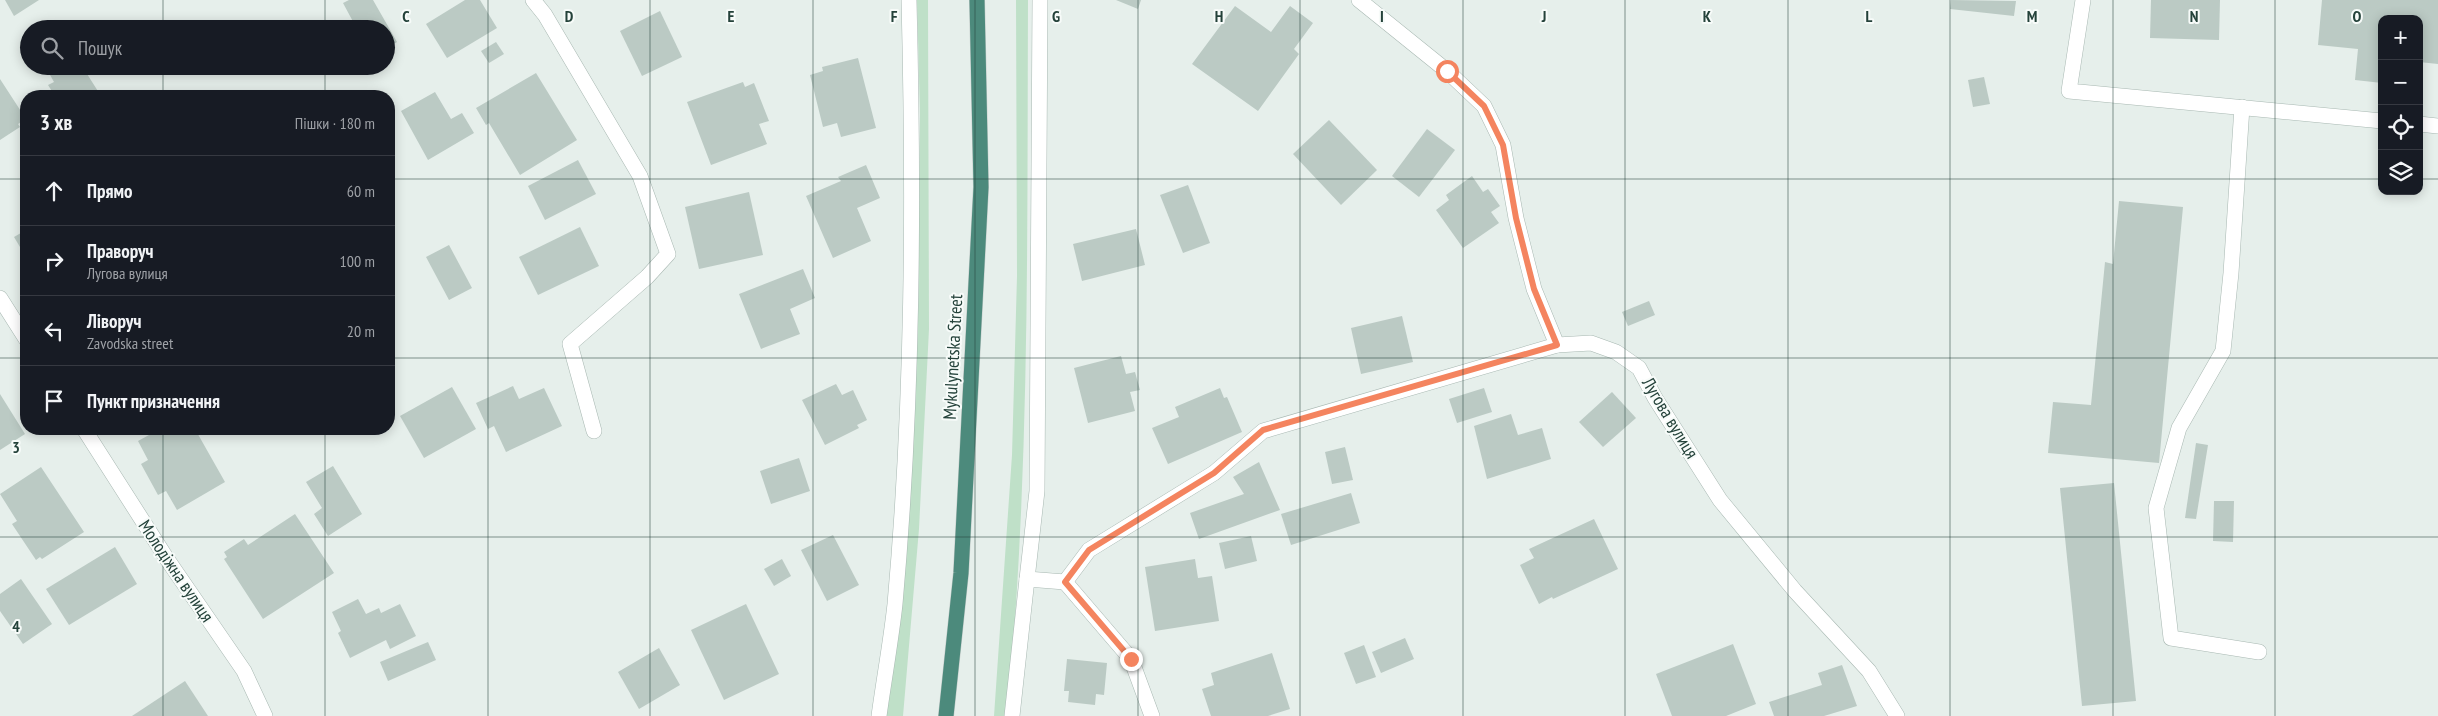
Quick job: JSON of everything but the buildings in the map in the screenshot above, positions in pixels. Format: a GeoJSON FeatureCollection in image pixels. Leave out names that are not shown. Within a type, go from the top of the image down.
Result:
{"type":"FeatureCollection","features":[{"type":"Feature","properties":{"kind":"highway","name":"Mykulynetska Street"},"geometry":{"type":"LineString","coordinates":[[946,716],[961,573],[981,187],[977,0]]}},
{"type":"Feature","properties":{"kind":"street"},"geometry":{"type":"LineString","coordinates":[[533,0],[545,15],[640,176],[668,254],[647,277],[570,344],[594,431]]}},
{"type":"Feature","properties":{"kind":"street"},"geometry":{"type":"LineString","coordinates":[[879,716],[894,605],[909,382],[912,116],[908,0]]}},
{"type":"Feature","properties":{"kind":"street"},"geometry":{"type":"LineString","coordinates":[[1012,716],[1037,491],[1040,0]]}},
{"type":"Feature","properties":{"kind":"street"},"geometry":{"type":"LineString","coordinates":[[1360,0],[1447,71],[1484,106],[1503,145],[1516,218],[1534,289],[1557,345]]}},
{"type":"Feature","properties":{"kind":"street"},"geometry":{"type":"LineString","coordinates":[[2083,0],[2069,91],[2378,120]]}},
{"type":"Feature","properties":{"kind":"street"},"geometry":{"type":"LineString","coordinates":[[2242,107],[2232,273],[2223,351],[2179,428],[2156,508],[2171,638],[2258,652]]}},
{"type":"Feature","properties":{"kind":"street"},"geometry":{"type":"LineString","coordinates":[[2423,124],[2438,126]]}},
{"type":"Feature","properties":{"kind":"street"},"geometry":{"type":"LineString","coordinates":[[0,298],[20,330]]}},
{"type":"Feature","properties":{"kind":"street","name":"Лугова вулиця"},"geometry":{"type":"LineString","coordinates":[[1065,582],[1089,550],[1214,473],[1263,430],[1557,345],[1591,343],[1616,352],[1640,368],[1655,398],[1720,500],[1868,671],[1898,716]]}},
{"type":"Feature","properties":{"kind":"street","name":"Молодіжна вулиця"},"geometry":{"type":"LineString","coordinates":[[88,435],[167,559],[244,672],[265,716]]}},
{"type":"Feature","properties":{"kind":"street"},"geometry":{"type":"LineString","coordinates":[[1027,579],[1065,582],[1131,659],[1152,716]]}},
{"type":"Feature","properties":{"kind":"green space"},"geometry":{"type":"Polygon","coordinates":[[[917,0],[928,0],[929,329],[919,529],[903,716],[885,716],[908,527],[918,328],[920,115],[917,0]]]}},
{"type":"Feature","properties":{"kind":"green space"},"geometry":{"type":"Polygon","coordinates":[[[1016,0],[1028,0],[1026,358],[1020,537],[1007,716],[994,716],[1012,455],[1017,276],[1016,0]]]}},
{"type":"Feature","properties":{"kind":"route"},"geometry":{"type":"LineString","coordinates":[[1131,659],[1065,582],[1089,550],[1214,473],[1263,430],[1310,418],[1557,345],[1534,289],[1516,218],[1503,145],[1484,106],[1447,71]]}}]}
